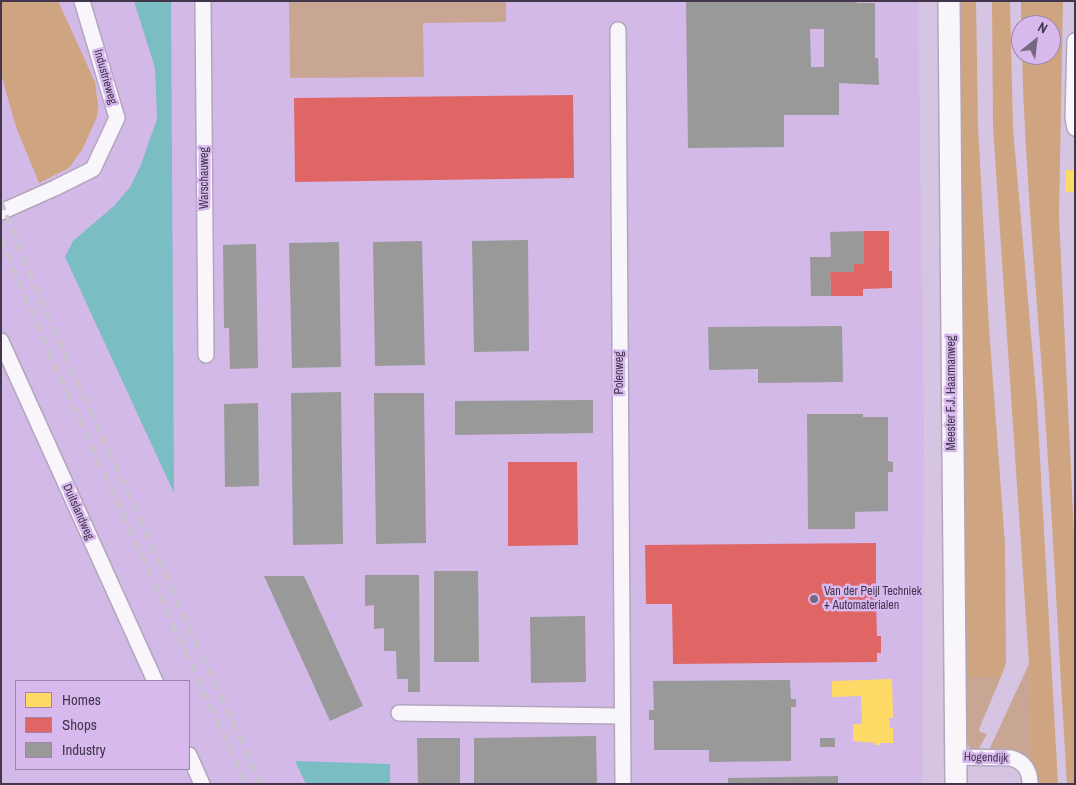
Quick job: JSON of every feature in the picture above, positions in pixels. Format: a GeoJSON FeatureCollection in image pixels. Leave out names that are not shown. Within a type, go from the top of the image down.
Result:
{"type":"FeatureCollection","features":[{"type":"Feature","properties":{"kind":"main road","name":"Meester F.J. Haarmanweg"},"geometry":{"type":"LineString","coordinates":[[949,1],[956,784]]}},
{"type":"Feature","properties":{"kind":"street","name":"Industrieweg"},"geometry":{"type":"LineString","coordinates":[[1,212],[56,188],[92,169],[117,118],[82,1]]}},
{"type":"Feature","properties":{"kind":"street","name":"Warschauweg"},"geometry":{"type":"LineString","coordinates":[[203,1],[206,355]]}},
{"type":"Feature","properties":{"kind":"street","name":"Polenweg"},"geometry":{"type":"LineString","coordinates":[[618,30],[623,784]]}},
{"type":"Feature","properties":{"kind":"street"},"geometry":{"type":"LineString","coordinates":[[1075,41],[1073,118],[1075,128]]}},
{"type":"Feature","properties":{"kind":"street","name":"Duitslandweg"},"geometry":{"type":"LineString","coordinates":[[1,341],[155,680]]}},
{"type":"Feature","properties":{"kind":"street"},"geometry":{"type":"LineString","coordinates":[[399,713],[622,716]]}},
{"type":"Feature","properties":{"kind":"street"},"geometry":{"type":"LineString","coordinates":[[190,757],[202,784]]}},
{"type":"Feature","properties":{"kind":"street","name":"Hogendijk"},"geometry":{"type":"LineString","coordinates":[[956,757],[1011,758],[1018,760],[1028,770],[1030,784]]}},
{"type":"Feature","properties":{"kind":"shaded area"},"geometry":{"type":"Polygon","coordinates":[[[1,1],[918,1],[924,425],[922,784],[1,784],[1,1]]]}},
{"type":"Feature","properties":{"kind":"shaded area"},"geometry":{"type":"Polygon","coordinates":[[[1,1],[58,1],[95,82],[98,105],[97,117],[82,150],[69,168],[39,183],[16,127],[1,74],[1,1]]]}},
{"type":"Feature","properties":{"kind":"shaded area"},"geometry":{"type":"Polygon","coordinates":[[[134,1],[171,1],[174,493],[65,257],[73,241],[114,206],[130,187],[140,167],[157,119],[155,68],[134,1]]]}},
{"type":"Feature","properties":{"kind":"shaded area"},"geometry":{"type":"Polygon","coordinates":[[[289,1],[506,1],[506,22],[423,23],[424,77],[290,78],[289,1]]]}},
{"type":"Feature","properties":{"kind":"shaded area"},"geometry":{"type":"Polygon","coordinates":[[[958,1],[976,1],[978,126],[989,328],[1005,544],[1006,663],[1001,677],[966,677],[958,1]]]}},
{"type":"Feature","properties":{"kind":"shaded area"},"geometry":{"type":"Polygon","coordinates":[[[992,1],[1010,1],[1013,128],[1037,404],[1058,784],[1034,784],[1030,746],[1029,664],[993,127],[992,1]]]}},
{"type":"Feature","properties":{"kind":"shaded area"},"geometry":{"type":"Polygon","coordinates":[[[1021,1],[1063,1],[1059,216],[1075,556],[1075,784],[1067,784],[1047,447],[1028,184],[1022,65],[1061,65],[1061,15],[1021,15],[1021,1]]]}},
{"type":"Feature","properties":{"kind":"shaded area"},"geometry":{"type":"Polygon","coordinates":[[[1029,664],[1032,765],[1019,753],[989,750],[1029,664]]]}},
{"type":"Feature","properties":{"kind":"shaded area"},"geometry":{"type":"Polygon","coordinates":[[[966,677],[1001,677],[979,729],[980,732],[987,734],[978,750],[971,749],[966,743],[966,677]]]}},
{"type":"Feature","properties":{"kind":"shaded area"},"geometry":{"type":"Polygon","coordinates":[[[295,761],[390,764],[390,784],[306,784],[295,761]]]}},
{"type":"Feature","properties":{"kind":"building: Homes"},"geometry":{"type":"Polygon","coordinates":[[[1066,170],[1075,170],[1075,192],[1065,192],[1066,170]]]}},
{"type":"Feature","properties":{"kind":"building: Homes"},"geometry":{"type":"Polygon","coordinates":[[[892,679],[893,718],[889,718],[890,728],[893,728],[893,743],[875,745],[875,743],[853,741],[853,724],[862,724],[861,696],[832,697],[832,681],[892,679]]]}},
{"type":"Feature","properties":{"kind":"building: Shops"},"geometry":{"type":"Polygon","coordinates":[[[573,95],[574,178],[295,182],[294,98],[573,95]]]}},
{"type":"Feature","properties":{"kind":"building: Shops"},"geometry":{"type":"Polygon","coordinates":[[[864,231],[889,231],[889,271],[892,271],[892,288],[863,289],[863,296],[831,296],[830,272],[854,272],[854,264],[864,264],[864,231]]]}},
{"type":"Feature","properties":{"kind":"building: Shops"},"geometry":{"type":"Polygon","coordinates":[[[508,462],[577,462],[578,545],[508,546],[508,462]]]}},
{"type":"Feature","properties":{"kind":"building: Shops"},"geometry":{"type":"Polygon","coordinates":[[[876,543],[876,594],[880,593],[880,602],[876,602],[877,636],[881,636],[881,653],[877,653],[877,662],[673,664],[672,604],[646,604],[645,545],[876,543]]]}},
{"type":"Feature","properties":{"kind":"building: Industry"},"geometry":{"type":"Polygon","coordinates":[[[686,1],[856,1],[857,3],[875,3],[875,58],[878,58],[879,85],[839,83],[839,115],[784,115],[784,147],[688,148],[686,1]],[[810,29],[811,67],[824,67],[824,29],[810,29]]]}},
{"type":"Feature","properties":{"kind":"building: Industry"},"geometry":{"type":"Polygon","coordinates":[[[864,231],[864,264],[854,264],[854,272],[830,272],[831,296],[811,296],[810,257],[831,257],[830,232],[864,231]]]}},
{"type":"Feature","properties":{"kind":"building: Industry"},"geometry":{"type":"Polygon","coordinates":[[[528,240],[529,351],[474,352],[472,241],[528,240]]]}},
{"type":"Feature","properties":{"kind":"building: Industry"},"geometry":{"type":"Polygon","coordinates":[[[422,241],[425,365],[375,366],[373,242],[422,241]]]}},
{"type":"Feature","properties":{"kind":"building: Industry"},"geometry":{"type":"Polygon","coordinates":[[[339,242],[341,367],[292,368],[289,243],[339,242]]]}},
{"type":"Feature","properties":{"kind":"building: Industry"},"geometry":{"type":"Polygon","coordinates":[[[256,244],[258,368],[230,369],[229,328],[224,328],[223,245],[256,244]]]}},
{"type":"Feature","properties":{"kind":"building: Industry"},"geometry":{"type":"Polygon","coordinates":[[[842,326],[843,382],[758,383],[758,369],[709,370],[708,327],[842,326]]]}},
{"type":"Feature","properties":{"kind":"building: Industry"},"geometry":{"type":"Polygon","coordinates":[[[341,392],[343,544],[293,545],[291,393],[341,392]]]}},
{"type":"Feature","properties":{"kind":"building: Industry"},"geometry":{"type":"Polygon","coordinates":[[[374,393],[424,393],[426,543],[376,544],[374,393]]]}},
{"type":"Feature","properties":{"kind":"building: Industry"},"geometry":{"type":"Polygon","coordinates":[[[593,400],[593,433],[455,435],[455,401],[593,400]]]}},
{"type":"Feature","properties":{"kind":"building: Industry"},"geometry":{"type":"Polygon","coordinates":[[[258,403],[259,486],[225,487],[224,404],[258,403]]]}},
{"type":"Feature","properties":{"kind":"building: Industry"},"geometry":{"type":"Polygon","coordinates":[[[807,414],[863,414],[863,417],[888,417],[888,461],[893,462],[893,472],[888,472],[888,511],[855,512],[855,529],[808,529],[807,414]]]}},
{"type":"Feature","properties":{"kind":"building: Industry"},"geometry":{"type":"Polygon","coordinates":[[[434,571],[478,571],[479,662],[434,662],[434,571]]]}},
{"type":"Feature","properties":{"kind":"building: Industry"},"geometry":{"type":"Polygon","coordinates":[[[365,575],[419,575],[420,692],[408,692],[408,679],[397,679],[396,651],[384,651],[384,628],[374,629],[374,605],[365,606],[365,575]]]}},
{"type":"Feature","properties":{"kind":"building: Industry"},"geometry":{"type":"Polygon","coordinates":[[[264,576],[304,576],[363,706],[330,721],[264,576]]]}},
{"type":"Feature","properties":{"kind":"building: Industry"},"geometry":{"type":"Polygon","coordinates":[[[585,616],[586,682],[531,683],[530,617],[585,616]]]}},
{"type":"Feature","properties":{"kind":"building: Industry"},"geometry":{"type":"Polygon","coordinates":[[[790,680],[791,699],[796,699],[796,707],[791,707],[791,761],[709,762],[709,750],[654,750],[654,720],[649,720],[649,710],[654,710],[653,681],[790,680]]]}},
{"type":"Feature","properties":{"kind":"building: Industry"},"geometry":{"type":"Polygon","coordinates":[[[596,736],[597,784],[474,784],[474,738],[596,736]]]}},
{"type":"Feature","properties":{"kind":"building: Industry"},"geometry":{"type":"Polygon","coordinates":[[[417,738],[460,738],[460,784],[418,784],[417,738]]]}},
{"type":"Feature","properties":{"kind":"building: Industry"},"geometry":{"type":"Polygon","coordinates":[[[820,738],[835,738],[835,747],[820,747],[820,738]]]}},
{"type":"Feature","properties":{"kind":"building: Industry"},"geometry":{"type":"Polygon","coordinates":[[[838,776],[838,784],[728,784],[728,778],[838,776]]]}},
{"type":"Feature","properties":{"kind":"railway"},"geometry":{"type":"LineString","coordinates":[[1,201],[43,306],[261,784]]}},
{"type":"Feature","properties":{"kind":"railway"},"geometry":{"type":"LineString","coordinates":[[1,239],[41,335],[246,784]]}},
{"type":"Feature","properties":{"kind":"place","name":"Van der Peijl Techniek + Automaterialen"},"geometry":{"type":"Point","coordinates":[814,599]}}]}
